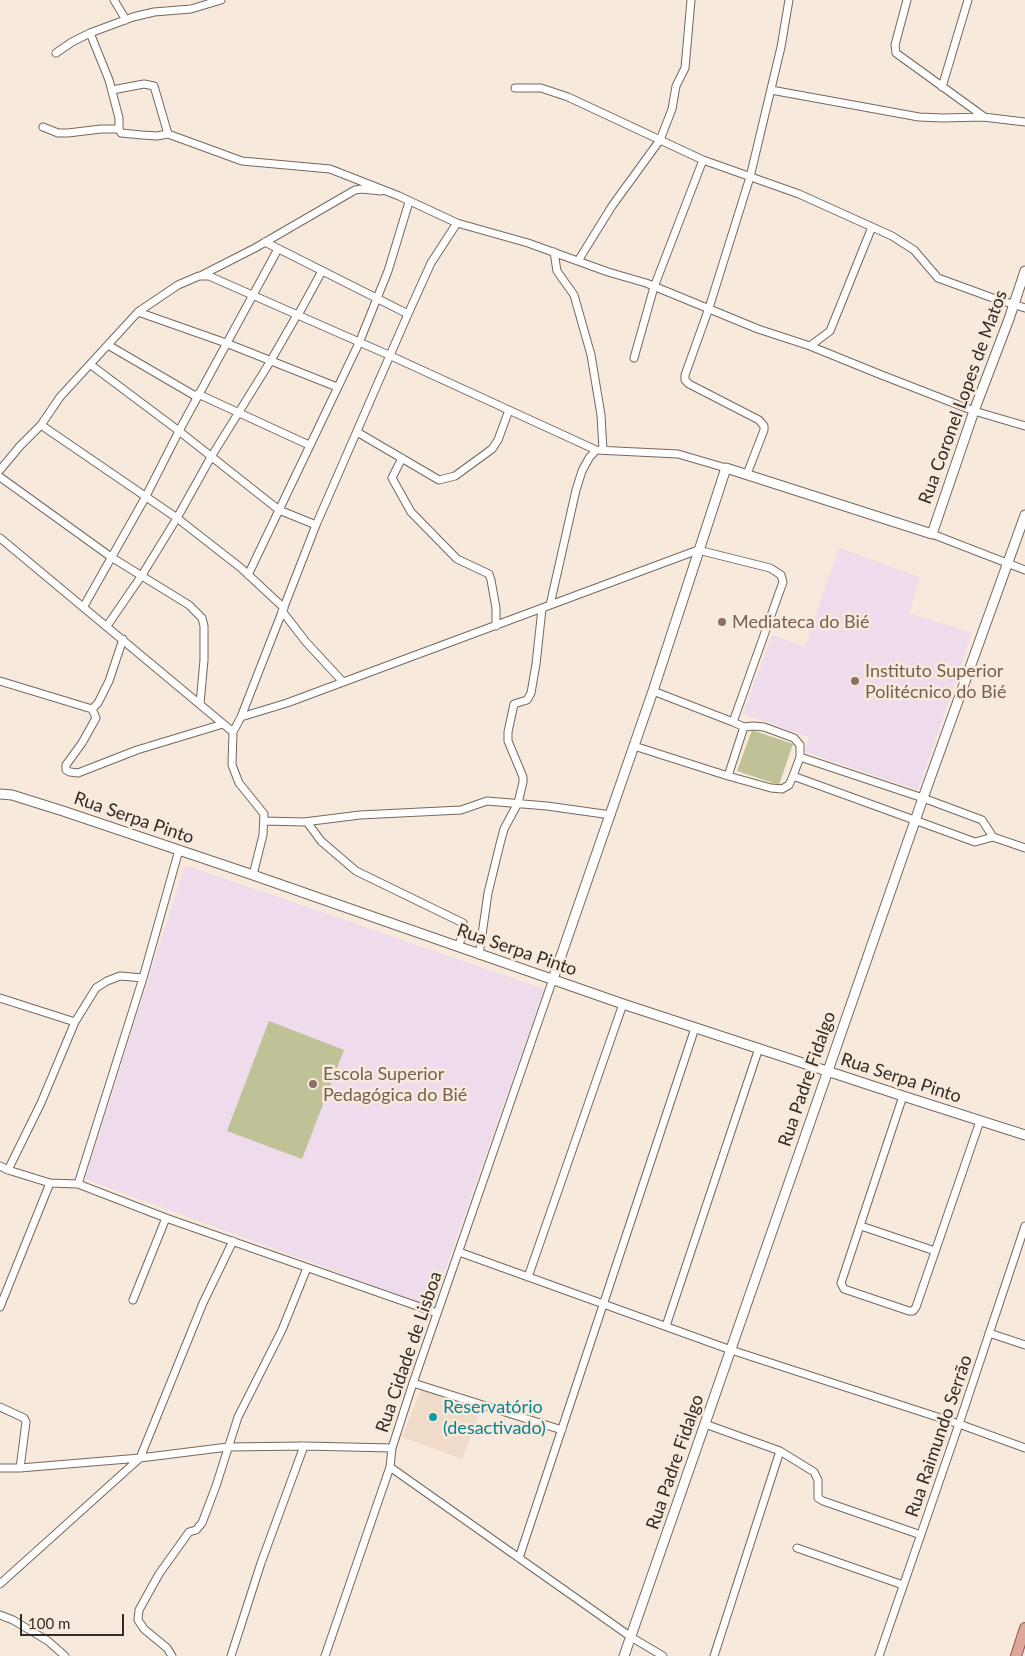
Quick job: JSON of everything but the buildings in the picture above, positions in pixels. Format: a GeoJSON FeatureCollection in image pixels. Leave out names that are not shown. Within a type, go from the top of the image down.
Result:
{"type":"FeatureCollection","features":[{"type":"Feature","properties":{"kind":"main road"},"geometry":{"type":"LineString","coordinates":[[1020,1651],[1025,1628]]}},
{"type":"Feature","properties":{"kind":"street"},"geometry":{"type":"LineString","coordinates":[[114,0],[126,20]]}},
{"type":"Feature","properties":{"kind":"street"},"geometry":{"type":"LineString","coordinates":[[56,53],[90,33],[126,20],[154,12],[191,9],[221,0]]}},
{"type":"Feature","properties":{"kind":"street"},"geometry":{"type":"LineString","coordinates":[[578,261],[612,206],[660,140],[672,109],[676,86],[685,68],[691,0]]}},
{"type":"Feature","properties":{"kind":"street"},"geometry":{"type":"LineString","coordinates":[[747,474],[764,426],[759,420],[689,384],[685,380],[687,367],[709,308],[750,177],[781,47],[789,0]]}},
{"type":"Feature","properties":{"kind":"street"},"geometry":{"type":"LineString","coordinates":[[907,0],[895,45],[896,53],[983,116]]}},
{"type":"Feature","properties":{"kind":"street"},"geometry":{"type":"LineString","coordinates":[[942,87],[968,0]]}},
{"type":"Feature","properties":{"kind":"street"},"geometry":{"type":"LineString","coordinates":[[90,33],[112,90],[121,133],[157,136],[168,134],[242,162],[330,169],[399,196],[457,223],[528,243],[654,287],[758,329],[810,346],[872,372],[974,410],[1025,426]]}},
{"type":"Feature","properties":{"kind":"street"},"geometry":{"type":"LineString","coordinates":[[112,90],[144,84],[154,86],[168,134]]}},
{"type":"Feature","properties":{"kind":"street"},"geometry":{"type":"LineString","coordinates":[[515,88],[542,88],[568,97],[702,160],[799,194],[892,236],[914,250],[938,278],[1025,308]]}},
{"type":"Feature","properties":{"kind":"street"},"geometry":{"type":"LineString","coordinates":[[771,90],[919,116],[943,118],[983,116],[1025,122]]}},
{"type":"Feature","properties":{"kind":"street"},"geometry":{"type":"LineString","coordinates":[[44,127],[58,133],[119,129]]}},
{"type":"Feature","properties":{"kind":"street"},"geometry":{"type":"LineString","coordinates":[[634,358],[654,287],[702,160]]}},
{"type":"Feature","properties":{"kind":"street"},"geometry":{"type":"LineString","coordinates":[[0,470],[20,446],[42,425],[60,397],[138,312],[178,285],[266,242],[355,190],[383,191]]}},
{"type":"Feature","properties":{"kind":"street"},"geometry":{"type":"LineString","coordinates":[[248,575],[359,343],[378,299],[409,202]]}},
{"type":"Feature","properties":{"kind":"street"},"geometry":{"type":"LineString","coordinates":[[253,875],[263,834],[264,814],[246,794],[239,783],[232,765],[233,732],[241,717],[316,525],[408,314],[431,263],[457,223]]}},
{"type":"Feature","properties":{"kind":"street"},"geometry":{"type":"LineString","coordinates":[[810,346],[830,331],[872,227]]}},
{"type":"Feature","properties":{"kind":"street"},"geometry":{"type":"LineString","coordinates":[[266,242],[408,314]]}},
{"type":"Feature","properties":{"kind":"street"},"geometry":{"type":"LineString","coordinates":[[84,606],[146,498],[179,431],[278,249]]}},
{"type":"Feature","properties":{"kind":"street"},"geometry":{"type":"LineString","coordinates":[[550,606],[582,471],[590,458],[600,450],[601,415],[591,355],[574,295],[557,271],[554,252]]}},
{"type":"Feature","properties":{"kind":"street"},"geometry":{"type":"LineString","coordinates":[[107,626],[142,575],[177,518],[211,457],[270,362],[322,271]]}},
{"type":"Feature","properties":{"kind":"street","name":"Rua Coronel Lopes de Matos"},"geometry":{"type":"LineString","coordinates":[[932,534],[974,410],[1025,271]]}},
{"type":"Feature","properties":{"kind":"street"},"geometry":{"type":"LineString","coordinates":[[199,276],[217,278],[600,450],[678,454],[747,474],[932,534],[1025,570]]}},
{"type":"Feature","properties":{"kind":"street"},"geometry":{"type":"LineString","coordinates":[[138,312],[226,343],[337,387]]}},
{"type":"Feature","properties":{"kind":"street"},"geometry":{"type":"LineString","coordinates":[[108,345],[198,396],[309,445]]}},
{"type":"Feature","properties":{"kind":"street"},"geometry":{"type":"LineString","coordinates":[[90,365],[179,431],[279,510],[316,525]]}},
{"type":"Feature","properties":{"kind":"street"},"geometry":{"type":"LineString","coordinates":[[357,432],[437,480],[455,476],[492,449],[498,440],[509,410]]}},
{"type":"Feature","properties":{"kind":"street"},"geometry":{"type":"LineString","coordinates":[[42,425],[177,518],[248,575],[283,610],[306,642],[344,682]]}},
{"type":"Feature","properties":{"kind":"street"},"geometry":{"type":"LineString","coordinates":[[402,458],[392,478],[411,512],[457,559],[489,574],[496,608],[496,626]]}},
{"type":"Feature","properties":{"kind":"street"},"geometry":{"type":"LineString","coordinates":[[553,979],[653,691],[726,468]]}},
{"type":"Feature","properties":{"kind":"street"},"geometry":{"type":"LineString","coordinates":[[0,477],[111,557],[189,605],[202,618],[204,626],[204,660],[200,704]]}},
{"type":"Feature","properties":{"kind":"street","name":"Rua Padre Fidalgo"},"geometry":{"type":"LineString","coordinates":[[624,1656],[827,1071],[1025,514]]}},
{"type":"Feature","properties":{"kind":"street"},"geometry":{"type":"LineString","coordinates":[[0,538],[233,732]]}},
{"type":"Feature","properties":{"kind":"street"},"geometry":{"type":"LineString","coordinates":[[241,717],[287,703],[698,550],[770,568],[781,575],[782,582],[733,722]]}},
{"type":"Feature","properties":{"kind":"street"},"geometry":{"type":"LineString","coordinates":[[479,955],[488,893],[500,844],[504,829],[518,803],[523,777],[508,741],[508,732],[514,705],[527,700],[530,693],[536,664],[542,609]]}},
{"type":"Feature","properties":{"kind":"street"},"geometry":{"type":"LineString","coordinates":[[92,709],[98,703],[109,681],[123,639]]}},
{"type":"Feature","properties":{"kind":"street"},"geometry":{"type":"LineString","coordinates":[[0,681],[92,709],[96,718],[82,743],[66,765],[66,770],[70,772],[78,773],[137,750],[224,724]]}},
{"type":"Feature","properties":{"kind":"street"},"geometry":{"type":"LineString","coordinates":[[634,746],[728,776],[771,788],[782,789],[789,785],[800,757],[800,745],[794,738],[764,727],[744,727],[653,691]]}},
{"type":"Feature","properties":{"kind":"street"},"geometry":{"type":"LineString","coordinates":[[728,776],[744,727]]}},
{"type":"Feature","properties":{"kind":"street"},"geometry":{"type":"LineString","coordinates":[[800,757],[982,820],[992,837]]}},
{"type":"Feature","properties":{"kind":"street"},"geometry":{"type":"LineString","coordinates":[[793,776],[975,842],[992,837],[1025,848]]}},
{"type":"Feature","properties":{"kind":"street","name":"Rua Serpa Pinto"},"geometry":{"type":"LineString","coordinates":[[0,794],[29,800],[253,875],[623,1004],[1025,1134]]}},
{"type":"Feature","properties":{"kind":"street"},"geometry":{"type":"LineString","coordinates":[[264,821],[307,822],[360,814],[461,810],[487,801],[611,815]]}},
{"type":"Feature","properties":{"kind":"street"},"geometry":{"type":"LineString","coordinates":[[307,822],[321,841],[356,871],[463,923],[465,928],[458,947]]}},
{"type":"Feature","properties":{"kind":"street"},"geometry":{"type":"LineString","coordinates":[[78,1184],[143,978],[179,850]]}},
{"type":"Feature","properties":{"kind":"street"},"geometry":{"type":"LineString","coordinates":[[8,1170],[41,1103],[76,1022],[96,988],[120,976],[143,978]]}},
{"type":"Feature","properties":{"kind":"street","name":"Rua Cidade de Lisboa"},"geometry":{"type":"LineString","coordinates":[[0,1468],[140,1458],[228,1447],[392,1448],[413,1382],[553,979]]}},
{"type":"Feature","properties":{"kind":"street"},"geometry":{"type":"LineString","coordinates":[[0,998],[76,1022]]}},
{"type":"Feature","properties":{"kind":"street"},"geometry":{"type":"LineString","coordinates":[[528,1277],[623,1004]]}},
{"type":"Feature","properties":{"kind":"street"},"geometry":{"type":"LineString","coordinates":[[520,1558],[602,1303],[695,1028]]}},
{"type":"Feature","properties":{"kind":"street"},"geometry":{"type":"LineString","coordinates":[[666,1326],[759,1048]]}},
{"type":"Feature","properties":{"kind":"street"},"geometry":{"type":"LineString","coordinates":[[903,1096],[841,1283],[844,1289],[909,1311],[913,1311],[916,1307],[980,1121]]}},
{"type":"Feature","properties":{"kind":"street"},"geometry":{"type":"LineString","coordinates":[[0,1166],[50,1183],[78,1184],[166,1218],[437,1314]]}},
{"type":"Feature","properties":{"kind":"street"},"geometry":{"type":"LineString","coordinates":[[0,1306],[50,1183]]}},
{"type":"Feature","properties":{"kind":"street"},"geometry":{"type":"LineString","coordinates":[[133,1300],[166,1218]]}},
{"type":"Feature","properties":{"kind":"street"},"geometry":{"type":"LineString","coordinates":[[861,1226],[935,1251]]}},
{"type":"Feature","properties":{"kind":"street","name":"Rua Raimundo Serrão"},"geometry":{"type":"LineString","coordinates":[[879,1656],[1025,1226]]}},
{"type":"Feature","properties":{"kind":"street"},"geometry":{"type":"LineString","coordinates":[[0,1584],[140,1458],[202,1303],[233,1241]]}},
{"type":"Feature","properties":{"kind":"street"},"geometry":{"type":"LineString","coordinates":[[459,1252],[731,1350],[959,1424],[1025,1448]]}},
{"type":"Feature","properties":{"kind":"street"},"geometry":{"type":"LineString","coordinates":[[172,1656],[167,1648],[144,1629],[138,1620],[139,1610],[159,1574],[184,1538],[189,1532],[196,1530],[202,1523],[244,1402],[282,1330],[307,1268]]}},
{"type":"Feature","properties":{"kind":"street"},"geometry":{"type":"LineString","coordinates":[[990,1333],[1025,1345]]}},
{"type":"Feature","properties":{"kind":"street"},"geometry":{"type":"LineString","coordinates":[[413,1382],[562,1430]]}},
{"type":"Feature","properties":{"kind":"street"},"geometry":{"type":"LineString","coordinates":[[0,1407],[24,1418],[26,1422],[20,1468]]}},
{"type":"Feature","properties":{"kind":"street"},"geometry":{"type":"LineString","coordinates":[[705,1424],[780,1451],[814,1472],[818,1480],[818,1498],[921,1536]]}},
{"type":"Feature","properties":{"kind":"street"},"geometry":{"type":"LineString","coordinates":[[231,1656],[261,1563],[304,1446]]}},
{"type":"Feature","properties":{"kind":"street"},"geometry":{"type":"LineString","coordinates":[[325,1656],[390,1467],[392,1448]]}},
{"type":"Feature","properties":{"kind":"street"},"geometry":{"type":"LineString","coordinates":[[714,1656],[780,1451]]}},
{"type":"Feature","properties":{"kind":"street"},"geometry":{"type":"LineString","coordinates":[[390,1467],[631,1637],[663,1656]]}},
{"type":"Feature","properties":{"kind":"street"},"geometry":{"type":"LineString","coordinates":[[796,1548],[903,1585]]}},
{"type":"Feature","properties":{"kind":"street"},"geometry":{"type":"LineString","coordinates":[[0,1615],[41,1636],[65,1656]]}},
{"type":"Feature","properties":{"kind":"shaded area","name":"Instituto Superior Politécnico do Bié"},"geometry":{"type":"Polygon","coordinates":[[[839,548],[920,577],[909,613],[972,633],[918,790],[805,752],[809,737],[743,714],[772,635],[805,647],[839,548]]]}},
{"type":"Feature","properties":{"kind":"shaded area","name":"Escola Superior Pedagógica do Bié"},"geometry":{"type":"Polygon","coordinates":[[[185,865],[544,989],[432,1307],[85,1179],[185,865]]]}},
{"type":"Feature","properties":{"kind":"shaded area"},"geometry":{"type":"Polygon","coordinates":[[[421,1389],[482,1407],[462,1459],[402,1437],[421,1389]]]}},
{"type":"Feature","properties":{"kind":"green space"},"geometry":{"type":"Polygon","coordinates":[[[752,730],[793,744],[779,785],[737,771],[752,730]]]}},
{"type":"Feature","properties":{"kind":"green space"},"geometry":{"type":"Polygon","coordinates":[[[269,1021],[344,1050],[302,1159],[227,1131],[269,1021]]]}},
{"type":"Feature","properties":{"kind":"place","name":"Mediateca do Bié"},"geometry":{"type":"Point","coordinates":[722,622]}},
{"type":"Feature","properties":{"kind":"place","name":"Instituto Superior Politécnico do Bié"},"geometry":{"type":"Point","coordinates":[855,681]}},
{"type":"Feature","properties":{"kind":"place","name":"Escola Superior Pedagógica do Bié"},"geometry":{"type":"Point","coordinates":[313,1084]}},
{"type":"Feature","properties":{"kind":"place","name":"Reservatório (desactivado)"},"geometry":{"type":"Point","coordinates":[433,1417]}}]}
